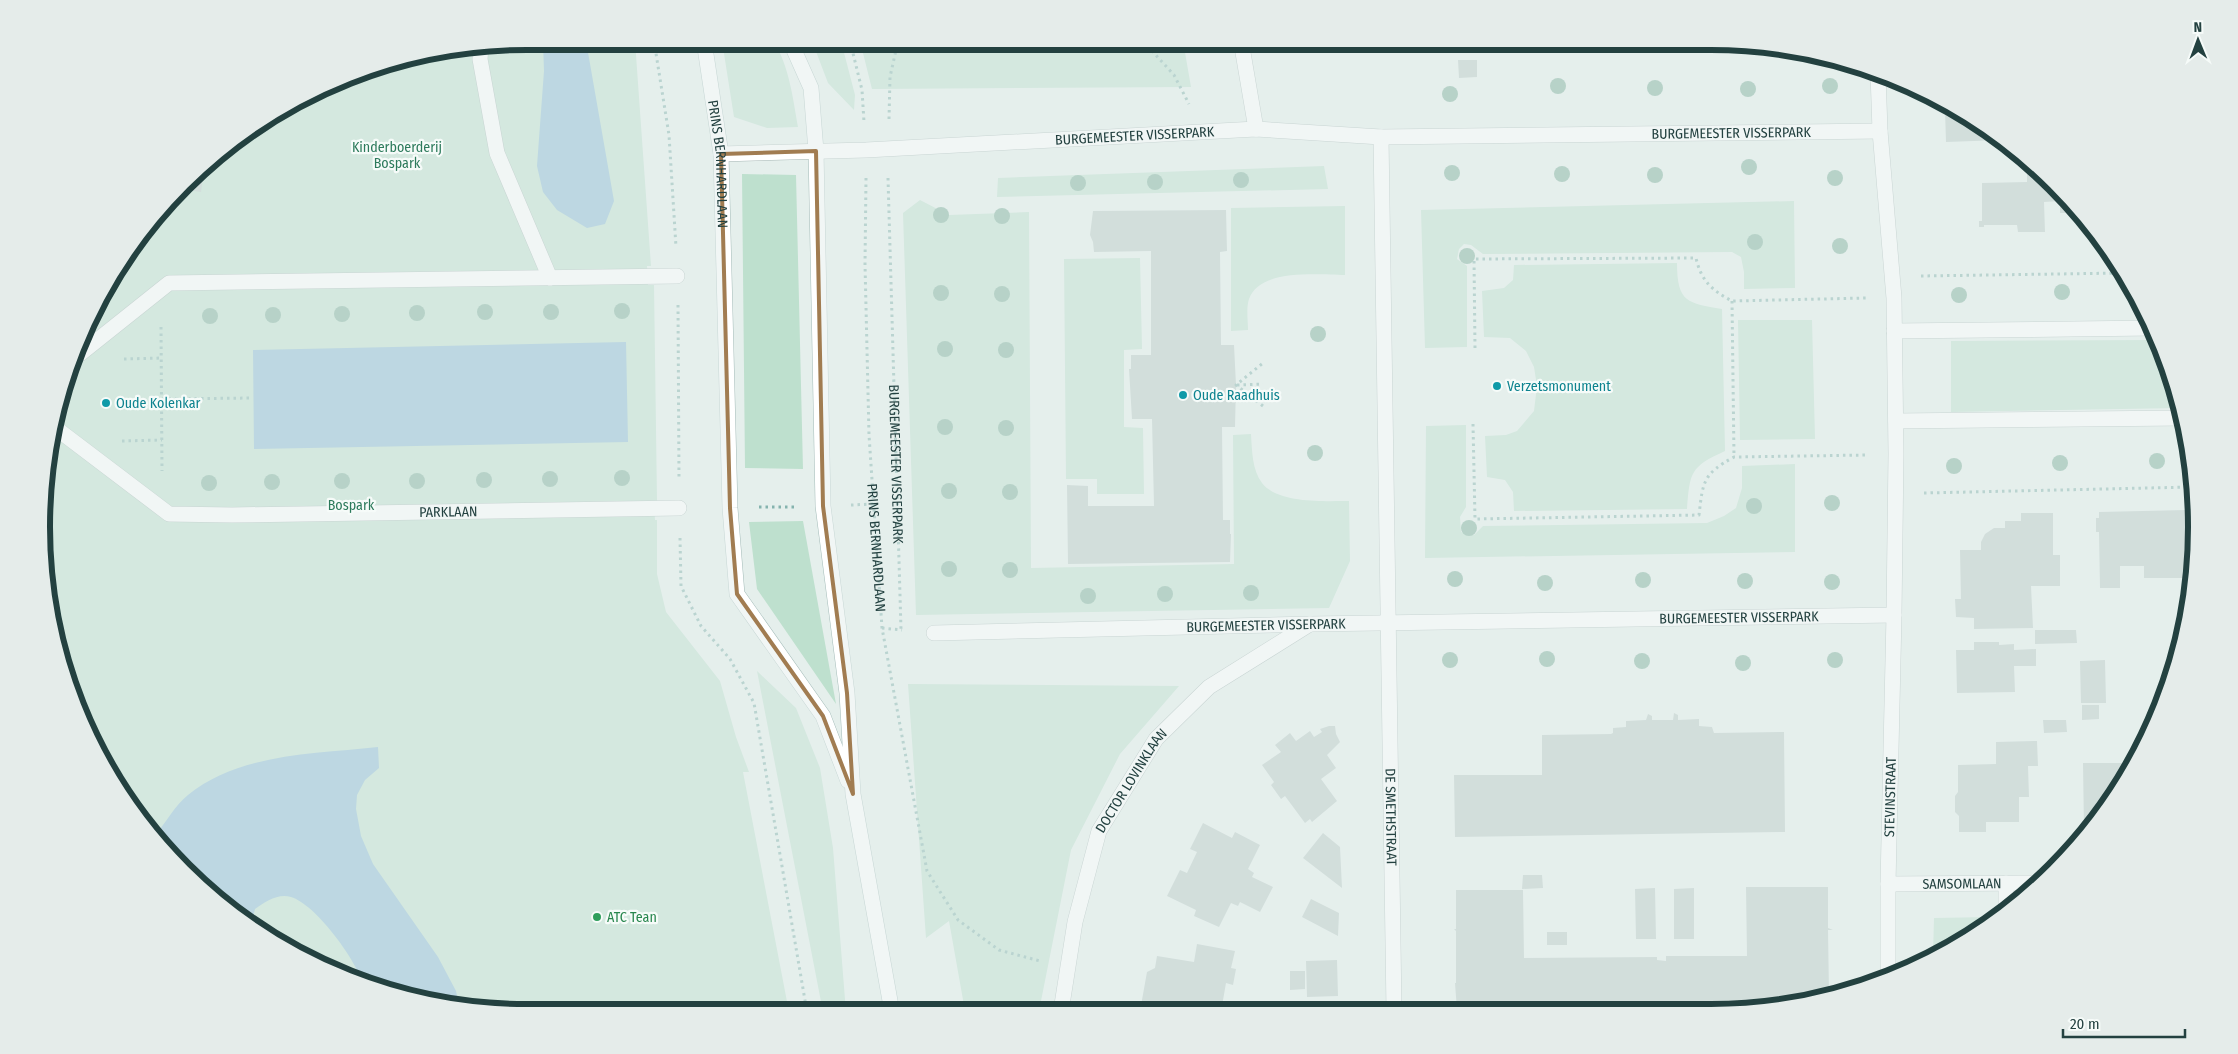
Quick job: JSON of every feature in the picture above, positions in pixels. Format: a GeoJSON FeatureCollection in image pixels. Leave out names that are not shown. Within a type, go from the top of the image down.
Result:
{"type":"FeatureCollection","features":[{"type":"Feature","properties":{"kind":"street","name":"PRINS BERNHARDLAAN"},"geometry":{"type":"LineString","coordinates":[[705,50],[722,154],[730,508],[737,594],[822,716],[853,794]]}},
{"type":"Feature","properties":{"kind":"street","name":"PRINS BERNHARDLAAN"},"geometry":{"type":"LineString","coordinates":[[794,50],[811,88],[816,151],[824,506],[847,693],[853,794],[891,1004]]}},
{"type":"Feature","properties":{"kind":"street"},"geometry":{"type":"LineString","coordinates":[[1243,50],[1256,129]]}},
{"type":"Feature","properties":{"kind":"street"},"geometry":{"type":"LineString","coordinates":[[480,52],[480,59],[497,153],[550,278]]}},
{"type":"Feature","properties":{"kind":"street"},"geometry":{"type":"LineString","coordinates":[[1878,80],[1880,131],[1894,298],[1896,421],[1894,615]]}},
{"type":"Feature","properties":{"kind":"street","name":"BURGEMEESTER VISSERPARK"},"geometry":{"type":"LineString","coordinates":[[722,154],[888,149],[1256,129],[1381,137],[1880,131]]}},
{"type":"Feature","properties":{"kind":"street"},"geometry":{"type":"LineString","coordinates":[[1381,137],[1389,623]]}},
{"type":"Feature","properties":{"kind":"street"},"geometry":{"type":"LineString","coordinates":[[83,351],[169,283],[677,276]]}},
{"type":"Feature","properties":{"kind":"street"},"geometry":{"type":"LineString","coordinates":[[1894,331],[2145,328]]}},
{"type":"Feature","properties":{"kind":"street"},"geometry":{"type":"LineString","coordinates":[[1896,421],[2175,418]]}},
{"type":"Feature","properties":{"kind":"street","name":"PARKLAAN"},"geometry":{"type":"LineString","coordinates":[[60,431],[169,514],[232,515],[679,508]]}},
{"type":"Feature","properties":{"kind":"street","name":"BURGEMEESTER VISSERPARK"},"geometry":{"type":"LineString","coordinates":[[934,633],[1311,624],[1894,615]]}},
{"type":"Feature","properties":{"kind":"street","name":"STEVINSTRAAT"},"geometry":{"type":"LineString","coordinates":[[1888,970],[1894,615]]}},
{"type":"Feature","properties":{"kind":"street","name":"DE SMETHSTRAAT"},"geometry":{"type":"LineString","coordinates":[[1389,623],[1394,1004]]}},
{"type":"Feature","properties":{"kind":"street","name":"DOCTOR LOVINKLAAN"},"geometry":{"type":"LineString","coordinates":[[1062,1004],[1075,922],[1099,831],[1156,739],[1209,687],[1311,624]]}},
{"type":"Feature","properties":{"kind":"street"},"geometry":{"type":"LineString","coordinates":[[2006,883],[2006,901]]}},
{"type":"Feature","properties":{"kind":"street","name":"SAMSOMLAAN"},"geometry":{"type":"LineString","coordinates":[[1888,884],[2029,883]]}},
{"type":"Feature","properties":{"kind":"path","name":"PRINS BERNHARDLAAN"},"geometry":{"type":"LineString","coordinates":[[852,50],[862,90],[866,150],[865,264],[873,504],[882,628],[927,871],[958,920],[999,950],[1068,969]]}},
{"type":"Feature","properties":{"kind":"path"},"geometry":{"type":"LineString","coordinates":[[888,149],[890,77],[896,50]]}},
{"type":"Feature","properties":{"kind":"path"},"geometry":{"type":"LineString","coordinates":[[1151,50],[1174,75],[1203,132]]}},
{"type":"Feature","properties":{"kind":"path","name":"BURGEMEESTER VISSERPARK"},"geometry":{"type":"LineString","coordinates":[[888,149],[901,630]]}},
{"type":"Feature","properties":{"kind":"path"},"geometry":{"type":"LineString","coordinates":[[1476,348],[1474,259],[1696,258],[1699,271],[1706,283],[1716,293],[1732,301],[1894,298]]}},
{"type":"Feature","properties":{"kind":"path"},"geometry":{"type":"LineString","coordinates":[[1893,277],[2115,273]]}},
{"type":"Feature","properties":{"kind":"path"},"geometry":{"type":"LineString","coordinates":[[161,289],[162,508]]}},
{"type":"Feature","properties":{"kind":"path"},"geometry":{"type":"LineString","coordinates":[[1732,301],[1734,457]]}},
{"type":"Feature","properties":{"kind":"path"},"geometry":{"type":"LineString","coordinates":[[1236,384],[1263,363]]}},
{"type":"Feature","properties":{"kind":"path"},"geometry":{"type":"LineString","coordinates":[[1236,384],[1263,384]]}},
{"type":"Feature","properties":{"kind":"path"},"geometry":{"type":"LineString","coordinates":[[1236,384],[1263,406]]}},
{"type":"Feature","properties":{"kind":"path"},"geometry":{"type":"LineString","coordinates":[[162,399],[254,398]]}},
{"type":"Feature","properties":{"kind":"path"},"geometry":{"type":"LineString","coordinates":[[1474,424],[1475,519],[1699,514],[1702,484],[1715,468],[1734,457],[1896,454]]}},
{"type":"Feature","properties":{"kind":"path"},"geometry":{"type":"LineString","coordinates":[[1896,493],[2186,487]]}},
{"type":"Feature","properties":{"kind":"path"},"geometry":{"type":"LineString","coordinates":[[730,508],[873,504]]}},
{"type":"Feature","properties":{"kind":"highlighted area"},"geometry":{"type":"Polygon","coordinates":[[[816,151],[823,506],[847,693],[853,794],[823,716],[737,594],[730,508],[721,154],[816,151]]]}},
{"type":"Feature","properties":{"kind":"green space","name":"Bospark"},"geometry":{"type":"Polygon","coordinates":[[[636,50],[651,266],[647,266],[648,285],[654,285],[657,501],[654,502],[655,520],[657,520],[657,574],[666,612],[720,681],[736,737],[749,772],[743,772],[787,1004],[496,1003],[434,995],[404,988],[344,968],[288,940],[262,924],[212,886],[168,842],[130,792],[114,766],[86,710],[75,680],[59,620],[54,589],[50,527],[51,496],[59,434],[66,404],[86,344],[99,316],[130,262],[168,212],[212,168],[262,130],[316,99],[344,86],[404,66],[434,59],[496,51],[636,50]]]}},
{"type":"Feature","properties":{"kind":"green space"},"geometry":{"type":"Polygon","coordinates":[[[723,50],[778,50],[787,71],[798,127],[767,128],[734,117],[723,50]]]}},
{"type":"Feature","properties":{"kind":"green space"},"geometry":{"type":"Polygon","coordinates":[[[815,50],[843,50],[855,95],[854,110],[828,83],[815,50]]]}},
{"type":"Feature","properties":{"kind":"green space"},"geometry":{"type":"Polygon","coordinates":[[[862,50],[1185,50],[1191,87],[872,89],[862,50]]]}},
{"type":"Feature","properties":{"kind":"green space"},"geometry":{"type":"Polygon","coordinates":[[[1324,166],[1328,189],[997,197],[998,178],[1324,166]]]}},
{"type":"Feature","properties":{"kind":"green space"},"geometry":{"type":"Polygon","coordinates":[[[742,174],[796,175],[803,469],[745,468],[742,174]]]}},
{"type":"Feature","properties":{"kind":"green space"},"geometry":{"type":"Polygon","coordinates":[[[920,200],[949,215],[1029,212],[1031,568],[1234,564],[1233,435],[1251,434],[1256,472],[1262,483],[1269,490],[1279,495],[1303,500],[1349,501],[1350,561],[1329,608],[916,615],[903,213],[920,200]]]}},
{"type":"Feature","properties":{"kind":"green space"},"geometry":{"type":"Polygon","coordinates":[[[1794,201],[1795,288],[1744,289],[1744,272],[1741,257],[1732,252],[1483,254],[1471,245],[1464,244],[1459,249],[1457,259],[1467,266],[1467,347],[1425,348],[1421,210],[1794,201]]]}},
{"type":"Feature","properties":{"kind":"green space"},"geometry":{"type":"Polygon","coordinates":[[[1345,206],[1345,275],[1291,275],[1265,282],[1255,289],[1249,299],[1247,310],[1248,330],[1231,331],[1231,208],[1345,206]]]}},
{"type":"Feature","properties":{"kind":"green space"},"geometry":{"type":"Polygon","coordinates":[[[1140,258],[1142,349],[1124,350],[1124,427],[1143,428],[1144,494],[1097,494],[1097,479],[1066,479],[1064,259],[1140,258]]]}},
{"type":"Feature","properties":{"kind":"green space"},"geometry":{"type":"Polygon","coordinates":[[[1677,263],[1679,286],[1682,294],[1687,299],[1701,305],[1722,309],[1725,451],[1705,462],[1694,472],[1689,487],[1687,509],[1514,511],[1513,492],[1505,480],[1487,477],[1485,436],[1506,435],[1517,431],[1534,411],[1537,386],[1534,367],[1526,351],[1510,338],[1484,337],[1482,291],[1504,288],[1513,280],[1514,265],[1677,263]]]}},
{"type":"Feature","properties":{"kind":"green space"},"geometry":{"type":"Polygon","coordinates":[[[1738,320],[1812,320],[1815,439],[1740,440],[1738,320]]]}},
{"type":"Feature","properties":{"kind":"green space"},"geometry":{"type":"Polygon","coordinates":[[[2150,340],[2173,408],[1951,412],[1951,341],[2150,340]]]}},
{"type":"Feature","properties":{"kind":"green space"},"geometry":{"type":"Polygon","coordinates":[[[1466,425],[1466,507],[1460,517],[1461,532],[1474,535],[1483,526],[1707,523],[1724,516],[1736,508],[1742,488],[1742,466],[1795,464],[1795,552],[1425,558],[1426,426],[1466,425]]]}},
{"type":"Feature","properties":{"kind":"green space"},"geometry":{"type":"Polygon","coordinates":[[[803,521],[836,704],[757,589],[749,522],[803,521]]]}},
{"type":"Feature","properties":{"kind":"green space"},"geometry":{"type":"Polygon","coordinates":[[[757,671],[796,708],[820,768],[833,848],[845,1004],[821,1004],[757,671]]]}},
{"type":"Feature","properties":{"kind":"green space"},"geometry":{"type":"Polygon","coordinates":[[[908,684],[1179,686],[1120,754],[1071,850],[1040,1004],[964,1004],[949,921],[926,938],[908,684]]]}},
{"type":"Feature","properties":{"kind":"green space"},"geometry":{"type":"Polygon","coordinates":[[[1985,917],[1933,949],[1934,918],[1985,917]]]}},
{"type":"Feature","properties":{"kind":"water"},"geometry":{"type":"Polygon","coordinates":[[[543,50],[588,50],[614,201],[605,224],[587,228],[557,210],[543,192],[537,166],[544,71],[543,50]]]}},
{"type":"Feature","properties":{"kind":"water"},"geometry":{"type":"Polygon","coordinates":[[[626,342],[628,442],[254,449],[253,350],[626,342]]]}},
{"type":"Feature","properties":{"kind":"water"},"geometry":{"type":"Polygon","coordinates":[[[378,747],[379,768],[365,780],[357,795],[356,809],[361,836],[373,864],[438,957],[456,991],[458,999],[404,988],[359,973],[333,933],[311,910],[291,897],[281,896],[272,899],[255,909],[253,917],[212,886],[168,842],[159,830],[183,799],[208,781],[254,763],[304,754],[378,747]]]}},
{"type":"Feature","properties":{"kind":"building"},"geometry":{"type":"Polygon","coordinates":[[[1458,60],[1477,60],[1477,77],[1459,78],[1458,60]]]}},
{"type":"Feature","properties":{"kind":"building"},"geometry":{"type":"Polygon","coordinates":[[[1945,111],[1990,140],[1946,142],[1945,111]]]}},
{"type":"Feature","properties":{"kind":"building"},"geometry":{"type":"Polygon","coordinates":[[[2027,169],[2059,201],[2044,202],[2045,232],[2018,232],[2017,225],[1984,225],[1984,227],[1979,227],[1979,221],[1982,221],[1982,183],[2027,182],[2027,169]]]}},
{"type":"Feature","properties":{"kind":"building"},"geometry":{"type":"Polygon","coordinates":[[[203,177],[201,192],[190,190],[203,177]]]}},
{"type":"Feature","properties":{"kind":"building"},"geometry":{"type":"Polygon","coordinates":[[[2060,202],[2071,213],[2060,213],[2060,202]]]}},
{"type":"Feature","properties":{"kind":"building","name":"Oude Raadhuis"},"geometry":{"type":"Polygon","coordinates":[[[1226,210],[1227,251],[1220,252],[1221,345],[1234,345],[1236,385],[1235,427],[1222,427],[1223,520],[1230,520],[1230,562],[1068,564],[1067,485],[1088,486],[1088,506],[1154,506],[1152,419],[1132,419],[1129,369],[1131,369],[1131,355],[1151,355],[1151,251],[1094,252],[1090,235],[1093,211],[1226,210]]]}},
{"type":"Feature","properties":{"kind":"building"},"geometry":{"type":"Polygon","coordinates":[[[2186,510],[2187,551],[2185,578],[2144,578],[2144,566],[2120,566],[2120,588],[2100,588],[2099,532],[2096,532],[2096,518],[2099,518],[2099,512],[2186,510]]]}},
{"type":"Feature","properties":{"kind":"building"},"geometry":{"type":"Polygon","coordinates":[[[2021,513],[2053,513],[2053,555],[2060,555],[2060,586],[2031,586],[2033,628],[1974,629],[1974,618],[1956,617],[1955,599],[1961,599],[1960,550],[1981,550],[1981,542],[1985,534],[1994,528],[2005,528],[2005,521],[2021,521],[2021,513]]]}},
{"type":"Feature","properties":{"kind":"building"},"geometry":{"type":"Polygon","coordinates":[[[2035,630],[2076,630],[2077,643],[2035,644],[2035,630]]]}},
{"type":"Feature","properties":{"kind":"building"},"geometry":{"type":"Polygon","coordinates":[[[1974,642],[1999,642],[1999,645],[2014,644],[2014,650],[2036,649],[2036,666],[2014,666],[2015,692],[1957,693],[1956,650],[1974,650],[1974,642]]]}},
{"type":"Feature","properties":{"kind":"building"},"geometry":{"type":"Polygon","coordinates":[[[2105,660],[2106,703],[2081,703],[2080,661],[2105,660]]]}},
{"type":"Feature","properties":{"kind":"building"},"geometry":{"type":"Polygon","coordinates":[[[2082,705],[2099,705],[2099,719],[2082,720],[2082,705]]]}},
{"type":"Feature","properties":{"kind":"building"},"geometry":{"type":"Polygon","coordinates":[[[1674,713],[1678,715],[1678,720],[1699,719],[1699,726],[1712,727],[1714,733],[1784,732],[1785,832],[1455,837],[1454,775],[1542,775],[1542,735],[1611,734],[1613,733],[1613,728],[1626,727],[1626,721],[1646,720],[1648,714],[1652,716],[1652,720],[1673,720],[1674,713]]]}},
{"type":"Feature","properties":{"kind":"building"},"geometry":{"type":"Polygon","coordinates":[[[2043,720],[2066,720],[2067,732],[2044,733],[2043,720]]]}},
{"type":"Feature","properties":{"kind":"building"},"geometry":{"type":"Polygon","coordinates":[[[1335,726],[1340,742],[1327,755],[1336,768],[1321,779],[1337,801],[1312,822],[1310,819],[1305,823],[1285,796],[1281,799],[1271,785],[1274,782],[1262,765],[1281,752],[1275,745],[1290,733],[1296,741],[1310,731],[1314,737],[1322,732],[1320,729],[1335,726]]]}},
{"type":"Feature","properties":{"kind":"building"},"geometry":{"type":"Polygon","coordinates":[[[2037,741],[2038,766],[2028,766],[2029,797],[2019,797],[2019,822],[1986,822],[1986,832],[1959,832],[1959,816],[1955,812],[1955,796],[1958,792],[1958,765],[1996,764],[1996,742],[2037,741]]]}},
{"type":"Feature","properties":{"kind":"building"},"geometry":{"type":"Polygon","coordinates":[[[2083,763],[2126,763],[2108,792],[2084,824],[2083,763]]]}},
{"type":"Feature","properties":{"kind":"building"},"geometry":{"type":"Polygon","coordinates":[[[1203,823],[1232,838],[1235,832],[1260,845],[1248,869],[1254,873],[1252,877],[1273,887],[1260,912],[1240,902],[1238,906],[1231,903],[1219,927],[1194,916],[1196,910],[1167,896],[1180,870],[1187,873],[1197,852],[1190,849],[1203,823]]]}},
{"type":"Feature","properties":{"kind":"building"},"geometry":{"type":"Polygon","coordinates":[[[1323,833],[1340,847],[1342,888],[1303,858],[1323,833]]]}},
{"type":"Feature","properties":{"kind":"building"},"geometry":{"type":"Polygon","coordinates":[[[1523,875],[1542,875],[1543,888],[1522,889],[1523,875]]]}},
{"type":"Feature","properties":{"kind":"building"},"geometry":{"type":"Polygon","coordinates":[[[1746,887],[1828,887],[1828,928],[1833,930],[1828,930],[1829,989],[1773,1000],[1742,1003],[1457,1004],[1456,931],[1454,929],[1456,929],[1456,890],[1523,890],[1524,958],[1657,957],[1657,960],[1666,961],[1666,956],[1747,956],[1746,887]]]}},
{"type":"Feature","properties":{"kind":"building"},"geometry":{"type":"Polygon","coordinates":[[[1655,888],[1656,939],[1636,939],[1635,889],[1655,888]]]}},
{"type":"Feature","properties":{"kind":"building"},"geometry":{"type":"Polygon","coordinates":[[[1694,888],[1694,939],[1674,939],[1674,889],[1694,888]]]}},
{"type":"Feature","properties":{"kind":"building"},"geometry":{"type":"Polygon","coordinates":[[[1311,899],[1339,913],[1338,936],[1302,917],[1311,899]]]}},
{"type":"Feature","properties":{"kind":"building"},"geometry":{"type":"Polygon","coordinates":[[[1547,932],[1567,932],[1567,945],[1547,945],[1547,932]]]}},
{"type":"Feature","properties":{"kind":"building"},"geometry":{"type":"Polygon","coordinates":[[[1197,944],[1235,951],[1231,968],[1236,969],[1233,985],[1226,983],[1222,1004],[1141,1004],[1147,972],[1155,968],[1157,956],[1194,962],[1197,944]]]}},
{"type":"Feature","properties":{"kind":"building"},"geometry":{"type":"Polygon","coordinates":[[[1337,960],[1338,996],[1307,997],[1306,961],[1337,960]]]}},
{"type":"Feature","properties":{"kind":"building"},"geometry":{"type":"Polygon","coordinates":[[[1290,971],[1305,971],[1305,989],[1290,990],[1290,971]]]}},
{"type":"Feature","properties":{"kind":"place","name":"Verzetsmonument"},"geometry":{"type":"Point","coordinates":[1497,386]}},
{"type":"Feature","properties":{"kind":"place","name":"Oude Raadhuis"},"geometry":{"type":"Point","coordinates":[1183,395]}},
{"type":"Feature","properties":{"kind":"place","name":"Oude Kolenkar"},"geometry":{"type":"Point","coordinates":[106,403]}},
{"type":"Feature","properties":{"kind":"place","name":"ATC Tean"},"geometry":{"type":"Point","coordinates":[597,917]}},
{"type":"Feature","properties":{"kind":"park label","name":"Kinderboerderij Bospark"},"geometry":{"type":"Point","coordinates":[397,156]}}]}
